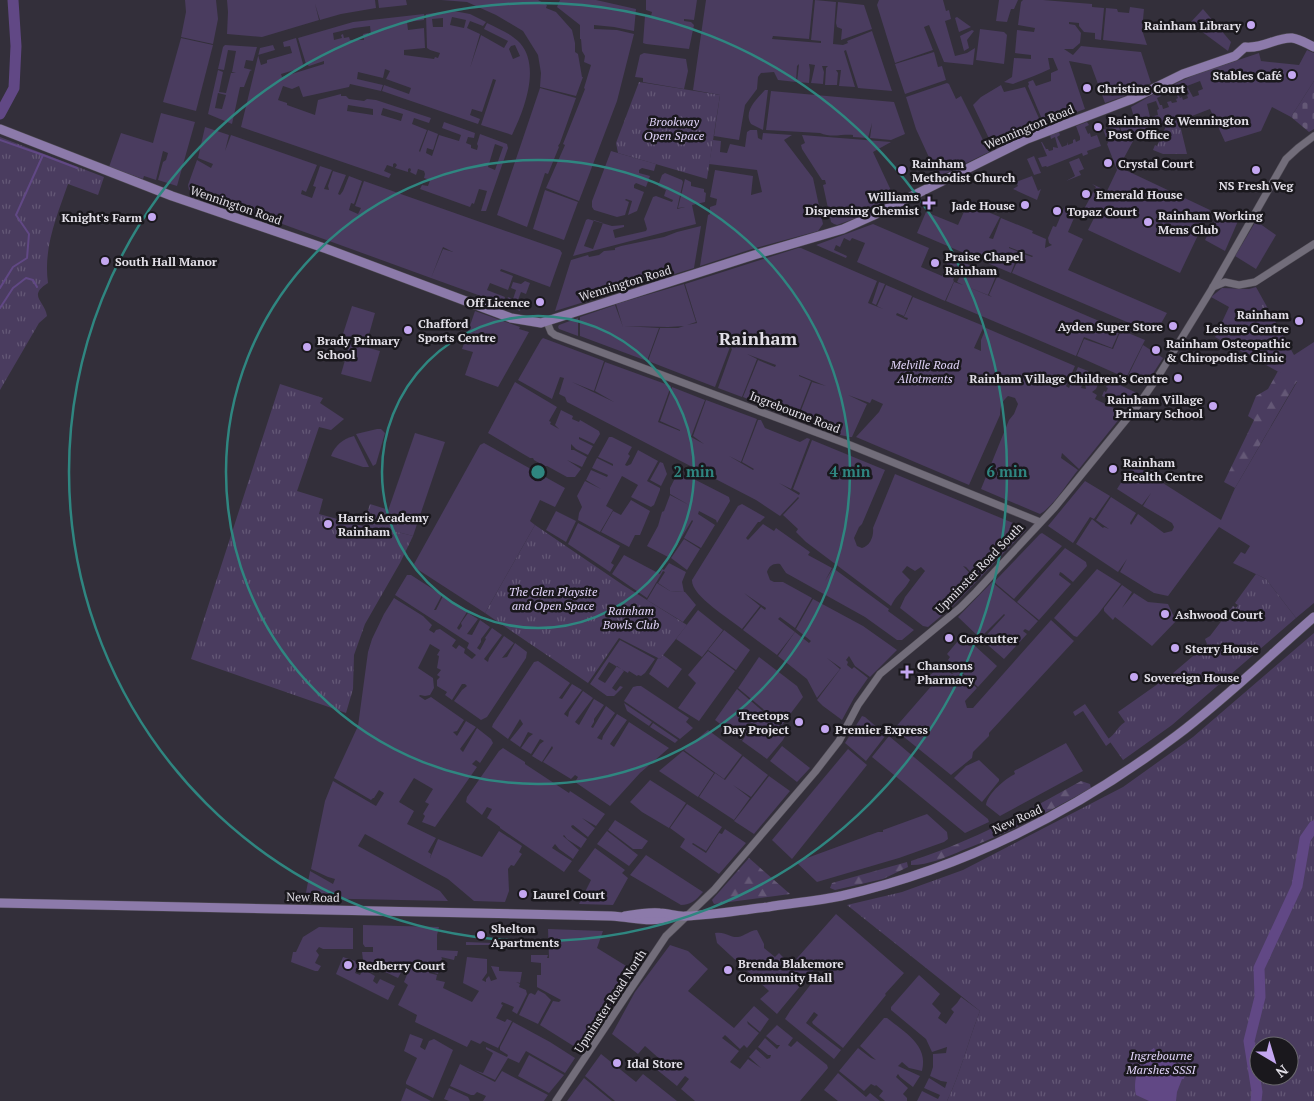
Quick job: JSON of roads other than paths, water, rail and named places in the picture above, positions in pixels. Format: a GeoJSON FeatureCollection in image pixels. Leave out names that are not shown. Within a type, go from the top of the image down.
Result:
{"type":"FeatureCollection","features":[{"type":"Feature","properties":{"kind":"main road","name":"Wennington Road"},"geometry":{"type":"LineString","coordinates":[[1,129],[172,196],[327,249],[511,318],[537,323],[547,322],[639,291],[843,229],[1045,131],[1132,99],[1184,74],[1235,56],[1245,47],[1257,47],[1292,38],[1314,47]]}},
{"type":"Feature","properties":{"kind":"main road","name":"New Road"},"geometry":{"type":"LineString","coordinates":[[0,903],[625,916],[648,921],[672,916],[723,913],[841,896],[961,858],[1047,819],[1093,793],[1177,736],[1314,617]]}},
{"type":"Feature","properties":{"kind":"street"},"geometry":{"type":"LineString","coordinates":[[1225,282],[1221,272],[1286,159],[1314,136]]}},
{"type":"Feature","properties":{"kind":"street"},"geometry":{"type":"LineString","coordinates":[[1213,287],[1225,282],[1239,285],[1255,282],[1314,245]]}},
{"type":"Feature","properties":{"kind":"street","name":"Upminster Road South"},"geometry":{"type":"LineString","coordinates":[[686,916],[714,890],[833,749],[863,697],[880,674],[960,608],[1084,474],[1147,393],[1221,272]]}},
{"type":"Feature","properties":{"kind":"street","name":"Ingrebourne Road"},"geometry":{"type":"LineString","coordinates":[[547,322],[551,332],[556,335],[850,445],[1040,522]]}},
{"type":"Feature","properties":{"kind":"street","name":"Upminster Road North"},"geometry":{"type":"LineString","coordinates":[[556,1101],[666,936],[686,916]]}},
{"type":"Feature","properties":{"kind":"waterway"},"geometry":{"type":"LineString","coordinates":[[0,114],[14,88],[16,46],[13,0]]}},
{"type":"Feature","properties":{"kind":"waterway"},"geometry":{"type":"LineString","coordinates":[[0,140],[43,155],[16,215],[29,234],[27,258],[13,267],[0,288]]}},
{"type":"Feature","properties":{"kind":"waterway"},"geometry":{"type":"LineString","coordinates":[[43,155],[77,168]]}},
{"type":"Feature","properties":{"kind":"waterway"},"geometry":{"type":"LineString","coordinates":[[0,308],[13,288],[26,278],[33,280],[37,287]]}},
{"type":"Feature","properties":{"kind":"waterway"},"geometry":{"type":"LineString","coordinates":[[1256,1101],[1257,1092],[1249,1041],[1260,997],[1259,968],[1297,886],[1305,839],[1314,826]]}},
{"type":"Feature","properties":{"kind":"place","name":"Rainham Library"},"geometry":{"type":"Point","coordinates":[1251,25]}},
{"type":"Feature","properties":{"kind":"place","name":"Stables Café"},"geometry":{"type":"Point","coordinates":[1292,75]}},
{"type":"Feature","properties":{"kind":"place","name":"Christine Court"},"geometry":{"type":"Point","coordinates":[1087,88]}},
{"type":"Feature","properties":{"kind":"place","name":"Rainham & Wennington Post Office"},"geometry":{"type":"Point","coordinates":[1098,127]}},
{"type":"Feature","properties":{"kind":"place","name":"Crystal Court"},"geometry":{"type":"Point","coordinates":[1108,163]}},
{"type":"Feature","properties":{"kind":"place","name":"Rainham Methodist Church"},"geometry":{"type":"Point","coordinates":[902,170]}},
{"type":"Feature","properties":{"kind":"place","name":"NS Fresh Veg"},"geometry":{"type":"Point","coordinates":[1256,170]}},
{"type":"Feature","properties":{"kind":"place","name":"Emerald House"},"geometry":{"type":"Point","coordinates":[1086,194]}},
{"type":"Feature","properties":{"kind":"place","name":"Williams Dispensing Chemist"},"geometry":{"type":"Point","coordinates":[929,203]}},
{"type":"Feature","properties":{"kind":"place","name":"Jade House"},"geometry":{"type":"Point","coordinates":[1025,205]}},
{"type":"Feature","properties":{"kind":"place","name":"Topaz Court"},"geometry":{"type":"Point","coordinates":[1057,211]}},
{"type":"Feature","properties":{"kind":"place","name":"Knight's Farm"},"geometry":{"type":"Point","coordinates":[152,217]}},
{"type":"Feature","properties":{"kind":"place","name":"Rainham Working Mens Club"},"geometry":{"type":"Point","coordinates":[1148,222]}},
{"type":"Feature","properties":{"kind":"place","name":"South Hall Manor"},"geometry":{"type":"Point","coordinates":[105,261]}},
{"type":"Feature","properties":{"kind":"place","name":"Praise Chapel Rainham"},"geometry":{"type":"Point","coordinates":[935,263]}},
{"type":"Feature","properties":{"kind":"place","name":"Off Licence"},"geometry":{"type":"Point","coordinates":[540,302]}},
{"type":"Feature","properties":{"kind":"place","name":"Rainham Leisure Centre"},"geometry":{"type":"Point","coordinates":[1299,321]}},
{"type":"Feature","properties":{"kind":"place","name":"Ayden Super Store"},"geometry":{"type":"Point","coordinates":[1173,326]}},
{"type":"Feature","properties":{"kind":"place","name":"Chafford Sports Centre"},"geometry":{"type":"Point","coordinates":[408,330]}},
{"type":"Feature","properties":{"kind":"place","name":"Brady Primary School"},"geometry":{"type":"Point","coordinates":[307,347]}},
{"type":"Feature","properties":{"kind":"place","name":"Rainham Osteopathic & Chiropodist Clinic"},"geometry":{"type":"Point","coordinates":[1156,350]}},
{"type":"Feature","properties":{"kind":"place","name":"Rainham Village Children's Centre"},"geometry":{"type":"Point","coordinates":[1178,378]}},
{"type":"Feature","properties":{"kind":"place","name":"Rainham Village Primary School"},"geometry":{"type":"Point","coordinates":[1213,406]}},
{"type":"Feature","properties":{"kind":"place","name":"Rainham Health Centre"},"geometry":{"type":"Point","coordinates":[1113,469]}},
{"type":"Feature","properties":{"kind":"place","name":"Harris Academy Rainham"},"geometry":{"type":"Point","coordinates":[328,524]}},
{"type":"Feature","properties":{"kind":"place","name":"Ashwood Court"},"geometry":{"type":"Point","coordinates":[1165,614]}},
{"type":"Feature","properties":{"kind":"place","name":"Costcutter"},"geometry":{"type":"Point","coordinates":[949,638]}},
{"type":"Feature","properties":{"kind":"place","name":"Sterry House"},"geometry":{"type":"Point","coordinates":[1175,648]}},
{"type":"Feature","properties":{"kind":"place","name":"Chansons Pharmacy"},"geometry":{"type":"Point","coordinates":[907,672]}},
{"type":"Feature","properties":{"kind":"place","name":"Sovereign House"},"geometry":{"type":"Point","coordinates":[1134,677]}},
{"type":"Feature","properties":{"kind":"place","name":"Treetops Day Project"},"geometry":{"type":"Point","coordinates":[799,722]}},
{"type":"Feature","properties":{"kind":"place","name":"Premier Express"},"geometry":{"type":"Point","coordinates":[825,729]}},
{"type":"Feature","properties":{"kind":"place","name":"Laurel Court"},"geometry":{"type":"Point","coordinates":[523,894]}},
{"type":"Feature","properties":{"kind":"place","name":"Shelton Apartments"},"geometry":{"type":"Point","coordinates":[481,935]}},
{"type":"Feature","properties":{"kind":"place","name":"Redberry Court"},"geometry":{"type":"Point","coordinates":[348,965]}},
{"type":"Feature","properties":{"kind":"place","name":"Brenda Blakemore Community Hall"},"geometry":{"type":"Point","coordinates":[728,970]}},
{"type":"Feature","properties":{"kind":"place","name":"Idal Store"},"geometry":{"type":"Point","coordinates":[617,1063]}},
{"type":"Feature","properties":{"kind":"district","name":"Rainham"},"geometry":{"type":"Point","coordinates":[758,338]}},
{"type":"Feature","properties":{"kind":"park label","name":"Brookway Open Space"},"geometry":{"type":"Point","coordinates":[674,128]}},
{"type":"Feature","properties":{"kind":"park label","name":"Melville Road Allotments"},"geometry":{"type":"Point","coordinates":[925,371]}},
{"type":"Feature","properties":{"kind":"park label","name":"The Glen Playsite and Open Space"},"geometry":{"type":"Point","coordinates":[553,598]}},
{"type":"Feature","properties":{"kind":"park label","name":"Rainham Bowls Club"},"geometry":{"type":"Point","coordinates":[631,617]}},
{"type":"Feature","properties":{"kind":"park label","name":"Ingrebourne Marshes SSSI"},"geometry":{"type":"Point","coordinates":[1161,1062]}}]}
